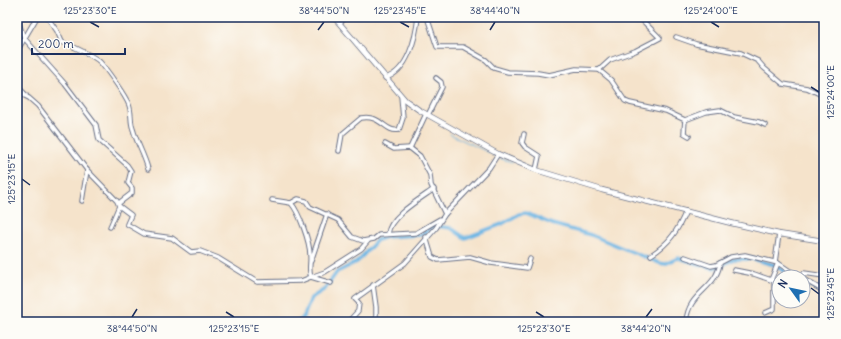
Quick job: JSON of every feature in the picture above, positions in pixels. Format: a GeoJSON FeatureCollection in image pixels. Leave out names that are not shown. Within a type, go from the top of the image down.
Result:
{"type":"FeatureCollection","features":[{"type":"Feature","properties":{"kind":"main road"},"geometry":{"type":"LineString","coordinates":[[334,17],[401,96],[427,114],[498,154],[536,170],[595,188],[779,234],[824,241]]}},
{"type":"Feature","properties":{"kind":"street"},"geometry":{"type":"LineString","coordinates":[[17,17],[24,38],[65,84],[96,125],[99,140],[127,165],[131,171],[128,183],[132,188],[132,192],[119,204],[110,227]]}},
{"type":"Feature","properties":{"kind":"street"},"geometry":{"type":"LineString","coordinates":[[17,52],[37,17]]}},
{"type":"Feature","properties":{"kind":"street"},"geometry":{"type":"LineString","coordinates":[[47,17],[55,27],[62,42],[75,46],[100,62],[118,88],[129,106],[132,129],[137,142],[142,149],[148,170]]}},
{"type":"Feature","properties":{"kind":"street"},"geometry":{"type":"LineString","coordinates":[[340,24],[346,17]]}},
{"type":"Feature","properties":{"kind":"street"},"geometry":{"type":"LineString","coordinates":[[385,78],[396,72],[404,63],[415,35],[418,17]]}},
{"type":"Feature","properties":{"kind":"street"},"geometry":{"type":"LineString","coordinates":[[427,17],[438,48],[463,47],[486,60],[494,68],[508,72],[549,75],[576,69],[598,70],[611,80],[625,101],[666,111],[685,120],[706,112],[720,110],[734,117],[759,122],[765,125]]}},
{"type":"Feature","properties":{"kind":"street"},"geometry":{"type":"LineString","coordinates":[[598,70],[610,60],[635,51],[660,38],[640,17]]}},
{"type":"Feature","properties":{"kind":"street"},"geometry":{"type":"LineString","coordinates":[[676,37],[696,44],[741,54],[758,61],[783,84],[806,88],[824,96]]}},
{"type":"Feature","properties":{"kind":"street"},"geometry":{"type":"LineString","coordinates":[[410,148],[442,87],[441,82],[436,78]]}},
{"type":"Feature","properties":{"kind":"street"},"geometry":{"type":"LineString","coordinates":[[17,86],[54,125],[87,170],[131,215],[127,224],[135,230],[152,236],[172,238],[191,252],[200,251],[226,261],[257,282],[301,281],[325,272],[361,249],[368,241],[379,234],[416,232],[432,225],[444,216]]}},
{"type":"Feature","properties":{"kind":"street"},"geometry":{"type":"LineString","coordinates":[[17,92],[29,98]]}},
{"type":"Feature","properties":{"kind":"street"},"geometry":{"type":"LineString","coordinates":[[339,151],[342,134],[361,118],[377,119],[390,130],[399,130],[403,118],[401,96]]}},
{"type":"Feature","properties":{"kind":"street"},"geometry":{"type":"LineString","coordinates":[[685,120],[684,133],[689,136]]}},
{"type":"Feature","properties":{"kind":"street"},"geometry":{"type":"LineString","coordinates":[[524,134],[522,143],[525,147],[539,156],[536,170]]}},
{"type":"Feature","properties":{"kind":"street"},"geometry":{"type":"LineString","coordinates":[[385,144],[394,149],[410,148],[420,156],[430,175],[431,185],[434,189],[444,216]]}},
{"type":"Feature","properties":{"kind":"street"},"geometry":{"type":"LineString","coordinates":[[348,322],[358,311],[359,303],[355,299],[405,263],[444,216],[490,168],[498,154]]}},
{"type":"Feature","properties":{"kind":"street"},"geometry":{"type":"LineString","coordinates":[[82,201],[87,170]]}},
{"type":"Feature","properties":{"kind":"street"},"geometry":{"type":"LineString","coordinates":[[388,234],[388,228],[400,215],[434,189]]}},
{"type":"Feature","properties":{"kind":"street"},"geometry":{"type":"LineString","coordinates":[[272,200],[291,203],[298,199],[306,201],[310,207],[338,220],[352,237],[358,241],[368,241]]}},
{"type":"Feature","properties":{"kind":"street"},"geometry":{"type":"LineString","coordinates":[[291,203],[297,211],[308,237],[311,277]]}},
{"type":"Feature","properties":{"kind":"street"},"geometry":{"type":"LineString","coordinates":[[651,255],[664,246],[679,229],[686,211]]}},
{"type":"Feature","properties":{"kind":"street"},"geometry":{"type":"LineString","coordinates":[[310,266],[327,214]]}},
{"type":"Feature","properties":{"kind":"street"},"geometry":{"type":"LineString","coordinates":[[775,269],[777,264],[779,234]]}},
{"type":"Feature","properties":{"kind":"street"},"geometry":{"type":"LineString","coordinates":[[426,237],[432,256],[435,259],[470,258],[491,263],[516,265],[527,268],[530,259]]}},
{"type":"Feature","properties":{"kind":"street"},"geometry":{"type":"LineString","coordinates":[[686,322],[688,308],[699,294],[707,289],[720,265],[731,257],[745,255],[777,264],[785,269]]}},
{"type":"Feature","properties":{"kind":"street"},"geometry":{"type":"LineString","coordinates":[[685,257],[711,266],[720,265]]}},
{"type":"Feature","properties":{"kind":"street"},"geometry":{"type":"LineString","coordinates":[[734,270],[771,280]]}},
{"type":"Feature","properties":{"kind":"street"},"geometry":{"type":"LineString","coordinates":[[811,274],[824,276]]}},
{"type":"Feature","properties":{"kind":"street"},"geometry":{"type":"LineString","coordinates":[[311,277],[330,282]]}},
{"type":"Feature","properties":{"kind":"street"},"geometry":{"type":"LineString","coordinates":[[811,283],[824,290]]}},
{"type":"Feature","properties":{"kind":"street"},"geometry":{"type":"LineString","coordinates":[[373,285],[376,307],[376,322]]}},
{"type":"Feature","properties":{"kind":"street"},"geometry":{"type":"LineString","coordinates":[[765,313],[774,309]]}},
{"type":"Feature","properties":{"kind":"waterway"},"geometry":{"type":"LineString","coordinates":[[450,134],[494,155]]}},
{"type":"Feature","properties":{"kind":"waterway"},"geometry":{"type":"LineString","coordinates":[[499,158],[512,162]]}},
{"type":"Feature","properties":{"kind":"waterway"},"geometry":{"type":"LineString","coordinates":[[298,322],[304,316],[311,298],[325,289],[337,272],[357,262],[377,240],[386,237],[420,235],[435,226],[451,228],[465,238],[502,224],[519,214],[526,213],[552,224],[591,235],[659,263],[665,264],[678,258],[713,268],[720,267],[733,259],[752,259],[775,265],[781,269]]}},
{"type":"Feature","properties":{"kind":"waterway"},"geometry":{"type":"LineString","coordinates":[[811,286],[824,293]]}}]}
